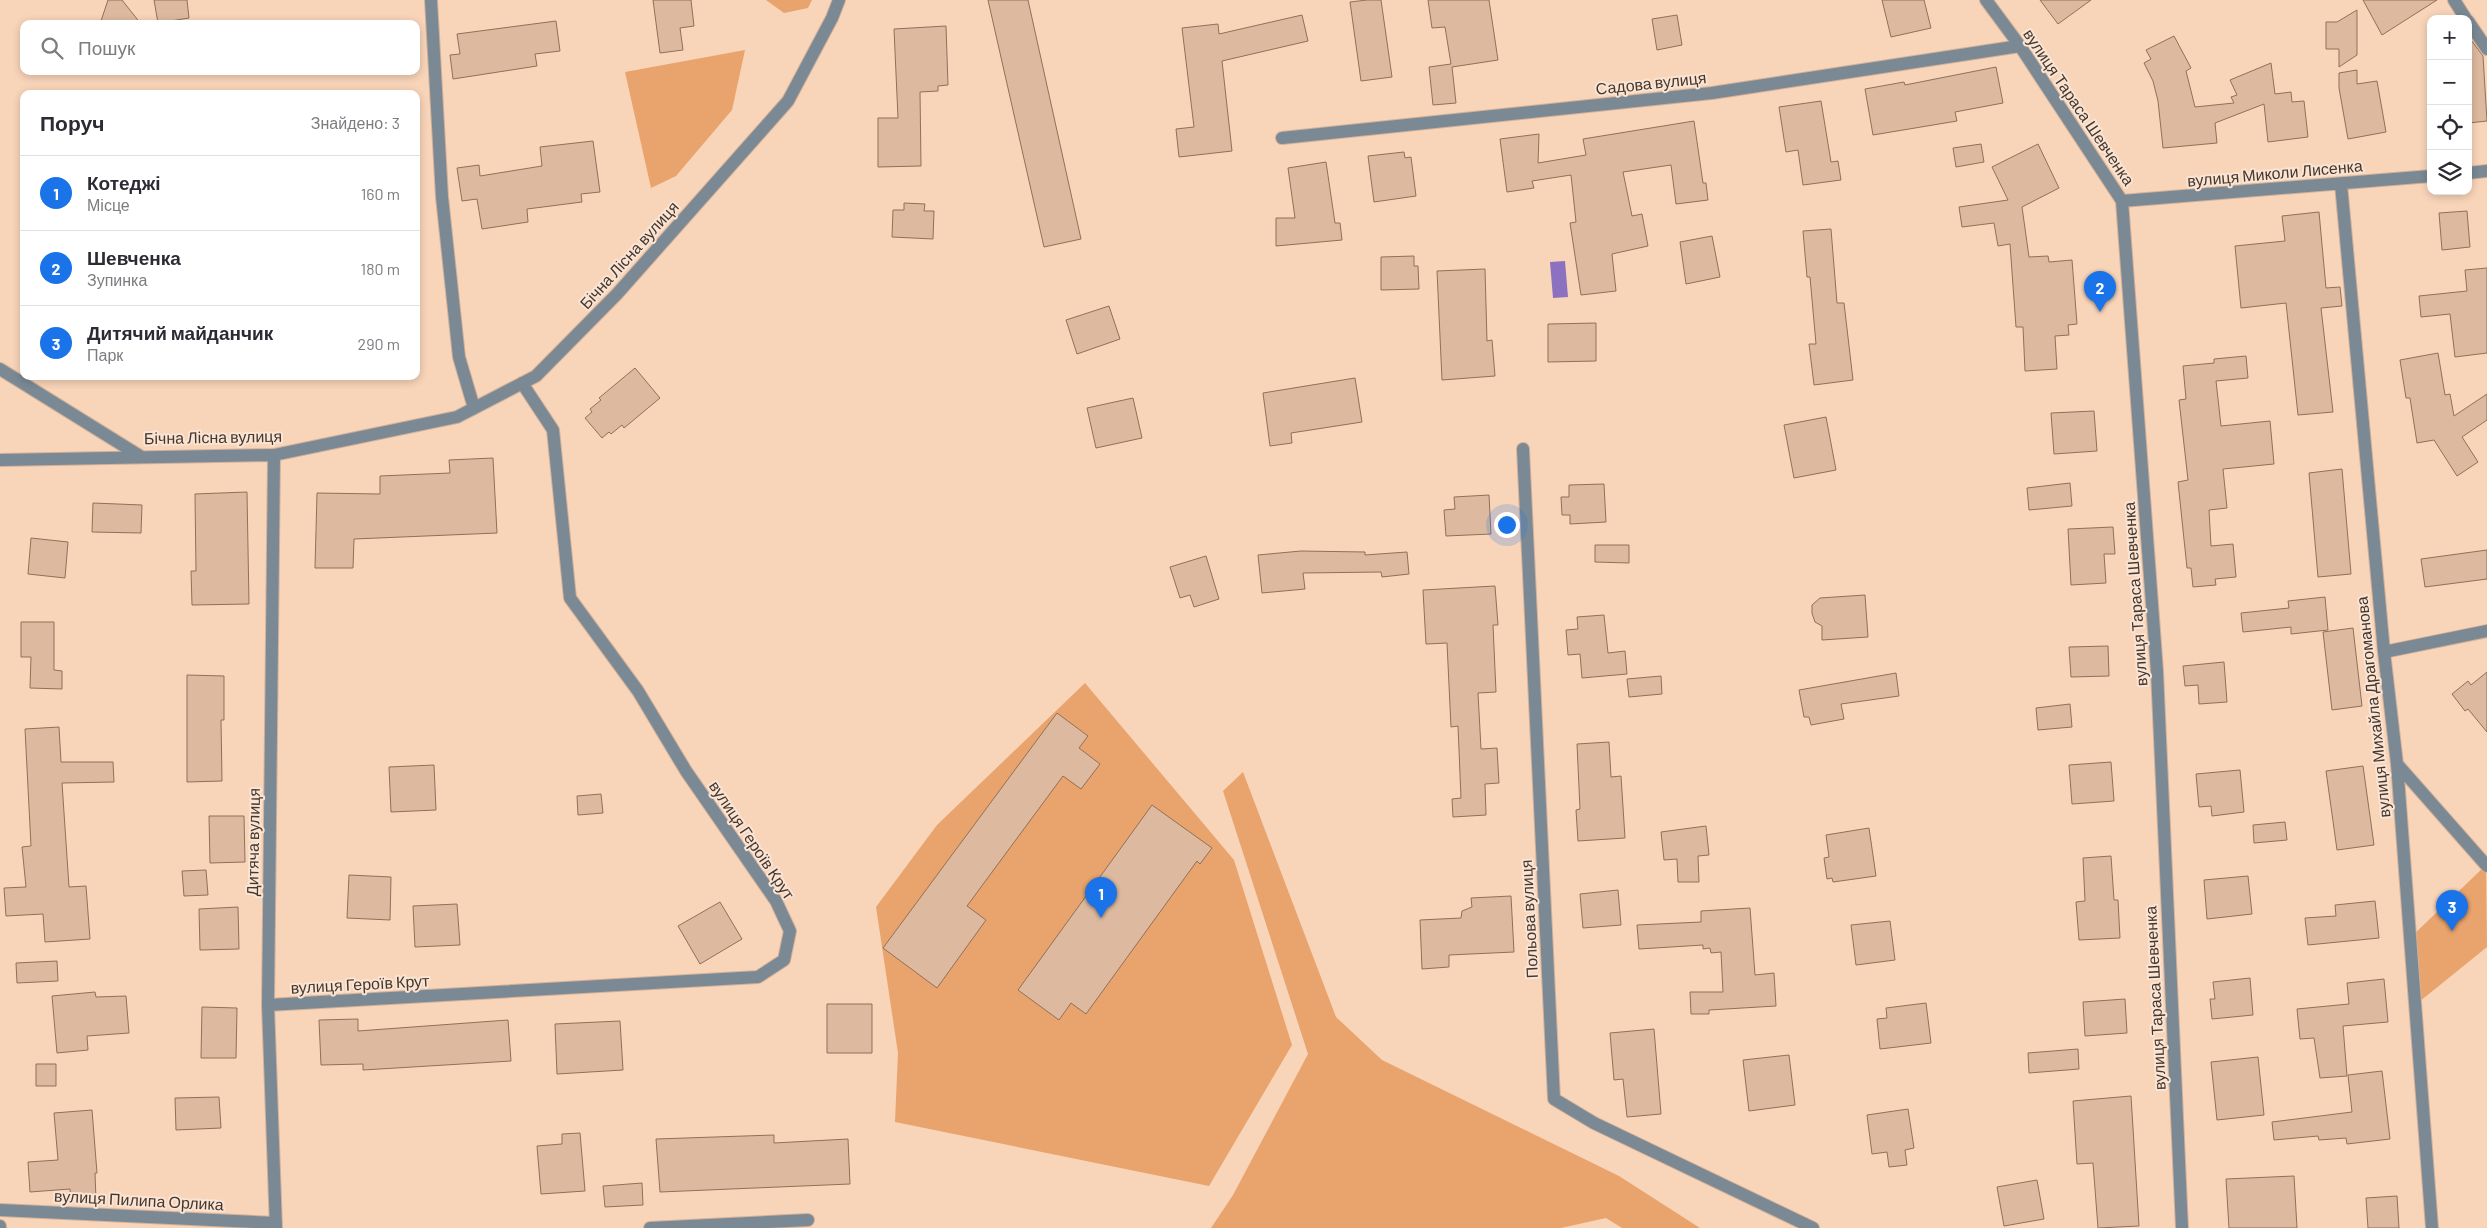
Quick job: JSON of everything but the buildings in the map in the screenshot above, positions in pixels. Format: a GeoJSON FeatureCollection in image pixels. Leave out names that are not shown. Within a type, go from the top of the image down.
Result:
{"type":"FeatureCollection","features":[{"type":"Feature","properties":{"kind":"street"},"geometry":{"type":"LineString","coordinates":[[432,0],[442,197],[459,356],[474,408]]}},
{"type":"Feature","properties":{"kind":"street","name":"Бічна Лісна вулиця"},"geometry":{"type":"LineString","coordinates":[[0,368],[140,456],[274,455],[457,417],[536,376],[617,294],[788,101],[832,18],[839,0]]}},
{"type":"Feature","properties":{"kind":"street","name":"вулиця Тараса Шевченка"},"geometry":{"type":"LineString","coordinates":[[1986,0],[2020,46],[2122,201],[2157,671],[2182,1228]]}},
{"type":"Feature","properties":{"kind":"street"},"geometry":{"type":"LineString","coordinates":[[2454,0],[2464,15]]}},
{"type":"Feature","properties":{"kind":"street"},"geometry":{"type":"LineString","coordinates":[[2472,27],[2487,49]]}},
{"type":"Feature","properties":{"kind":"street","name":"Садова вулиця"},"geometry":{"type":"LineString","coordinates":[[1282,138],[1712,94],[2020,46]]}},
{"type":"Feature","properties":{"kind":"street"},"geometry":{"type":"LineString","coordinates":[[2472,173],[2487,171]]}},
{"type":"Feature","properties":{"kind":"street","name":"вулиця Миколи Лисенка"},"geometry":{"type":"LineString","coordinates":[[2122,201],[2427,176]]}},
{"type":"Feature","properties":{"kind":"street","name":"вулиця Михайла Драгоманова"},"geometry":{"type":"LineString","coordinates":[[2341,184],[2384,652],[2397,764],[2432,1228]]}},
{"type":"Feature","properties":{"kind":"street","name":"вулиця Героїв Крут"},"geometry":{"type":"LineString","coordinates":[[268,1005],[758,977],[784,960],[790,931],[776,901],[686,771],[638,691],[570,598],[553,430],[522,383]]}},
{"type":"Feature","properties":{"kind":"street","name":"Польова вулиця"},"geometry":{"type":"LineString","coordinates":[[1523,449],[1554,1099],[1594,1123],[1813,1228]]}},
{"type":"Feature","properties":{"kind":"street","name":"Дитяча вулиця"},"geometry":{"type":"LineString","coordinates":[[274,455],[268,1005],[276,1225]]}},
{"type":"Feature","properties":{"kind":"street"},"geometry":{"type":"LineString","coordinates":[[0,460],[140,456]]}},
{"type":"Feature","properties":{"kind":"street"},"geometry":{"type":"LineString","coordinates":[[2384,652],[2487,631]]}},
{"type":"Feature","properties":{"kind":"street"},"geometry":{"type":"LineString","coordinates":[[2397,764],[2487,866]]}},
{"type":"Feature","properties":{"kind":"street","name":"вулиця Пилипа Орлика"},"geometry":{"type":"LineString","coordinates":[[0,1210],[276,1225]]}},
{"type":"Feature","properties":{"kind":"street"},"geometry":{"type":"LineString","coordinates":[[650,1228],[808,1220]]}},
{"type":"Feature","properties":{"kind":"shaded area"},"geometry":{"type":"Polygon","coordinates":[[[766,0],[812,0],[808,8],[784,13],[766,0]]]}},
{"type":"Feature","properties":{"kind":"shaded area"},"geometry":{"type":"Polygon","coordinates":[[[745,50],[732,110],[676,176],[651,188],[625,72],[745,50]]]}},
{"type":"Feature","properties":{"kind":"shaded area"},"geometry":{"type":"Polygon","coordinates":[[[1565,261],[1568,297],[1553,298],[1550,262],[1565,261]]]}},
{"type":"Feature","properties":{"kind":"shaded area"},"geometry":{"type":"Polygon","coordinates":[[[1085,683],[1234,860],[1292,1045],[1209,1186],[895,1122],[898,1053],[876,907],[937,825],[1085,683]]]}},
{"type":"Feature","properties":{"kind":"shaded area"},"geometry":{"type":"Polygon","coordinates":[[[1243,772],[1336,1017],[1382,1060],[1619,1176],[1700,1228],[1622,1228],[1606,1218],[1561,1228],[1211,1228],[1233,1195],[1308,1054],[1223,791],[1243,772]]]}},
{"type":"Feature","properties":{"kind":"shaded area"},"geometry":{"type":"Polygon","coordinates":[[[2486,865],[2487,947],[2414,1006],[2410,938],[2486,865]]]}},
{"type":"Feature","properties":{"kind":"place","name":"Шевченка"},"geometry":{"type":"Point","coordinates":[2100,312]}},
{"type":"Feature","properties":{"kind":"place","name":"Котеджі"},"geometry":{"type":"Point","coordinates":[1101,918]}},
{"type":"Feature","properties":{"kind":"place","name":"Дитячий майданчик"},"geometry":{"type":"Point","coordinates":[2452,931]}}]}
